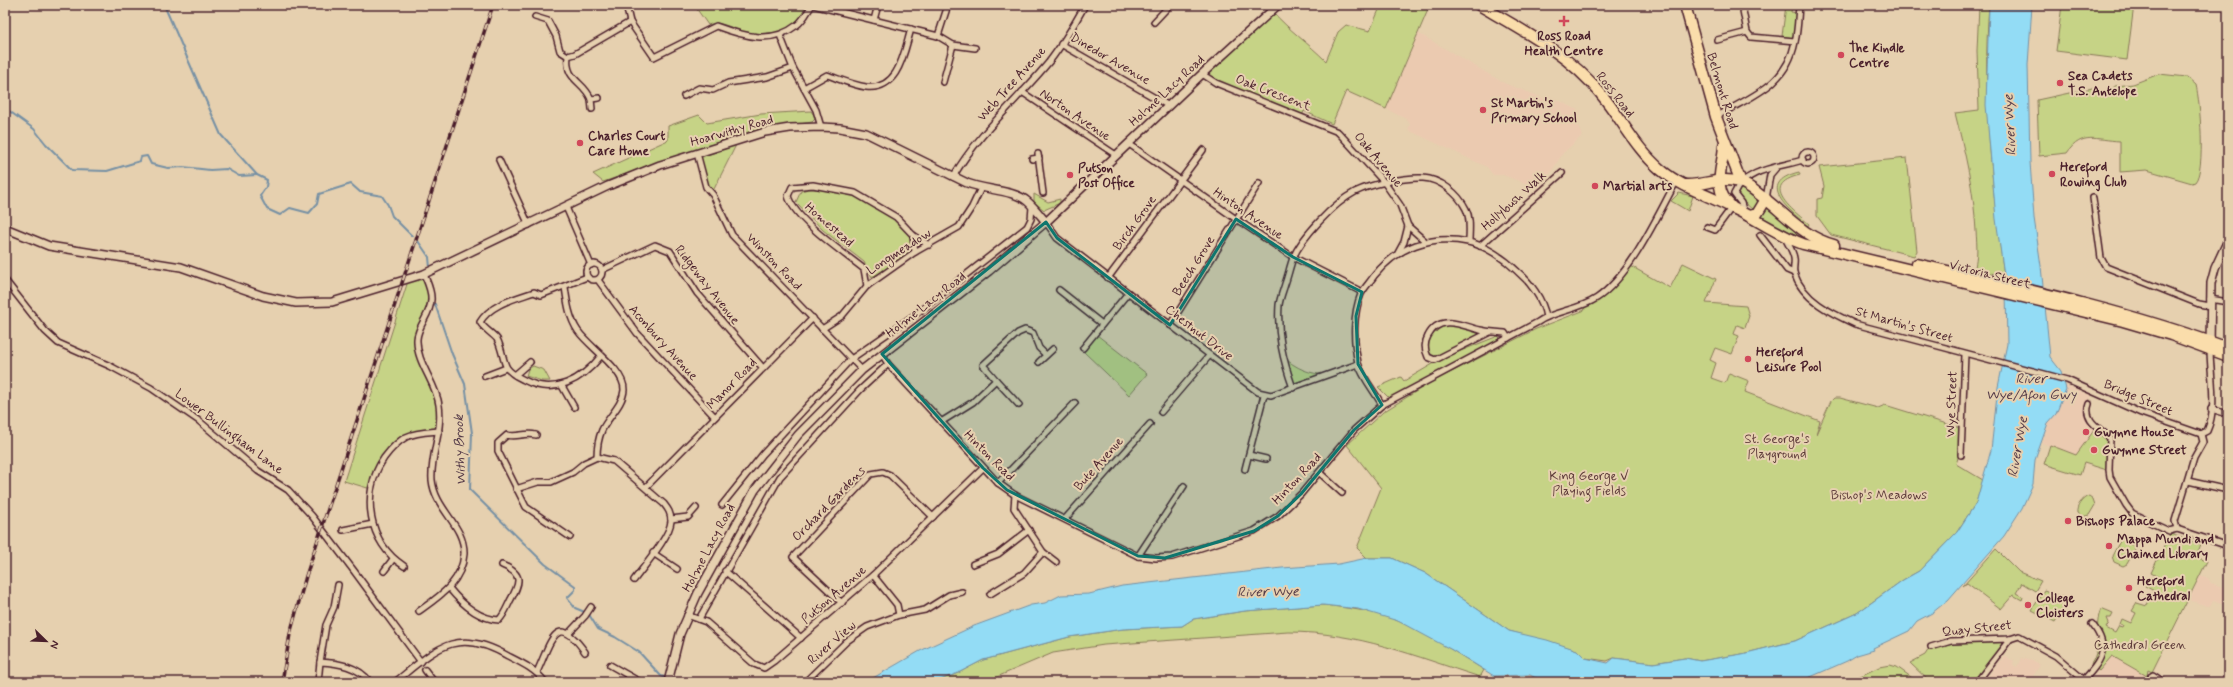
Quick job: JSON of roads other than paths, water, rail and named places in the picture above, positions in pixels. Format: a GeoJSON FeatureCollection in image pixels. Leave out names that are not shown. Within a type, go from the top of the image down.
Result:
{"type":"FeatureCollection","features":[{"type":"Feature","properties":{"kind":"highway","name":"Ross Road"},"geometry":{"type":"LineString","coordinates":[[1479,5],[1533,36],[1588,80],[1608,104],[1630,137],[1655,165],[1679,183],[1732,207]]}},
{"type":"Feature","properties":{"kind":"highway","name":"Belmont Road"},"geometry":{"type":"LineString","coordinates":[[1685,5],[1716,117],[1741,182]]}},
{"type":"Feature","properties":{"kind":"highway"},"geometry":{"type":"LineString","coordinates":[[1724,141],[1720,193],[1723,199],[1732,207]]}},
{"type":"Feature","properties":{"kind":"highway"},"geometry":{"type":"LineString","coordinates":[[1679,183],[1697,185],[1720,179],[1741,182]]}},
{"type":"Feature","properties":{"kind":"highway","name":"Victoria Street"},"geometry":{"type":"LineString","coordinates":[[1741,182],[1766,199],[1796,225],[1816,239],[1840,249]]}},
{"type":"Feature","properties":{"kind":"highway"},"geometry":{"type":"LineString","coordinates":[[1746,215],[1757,214],[1766,199]]}},
{"type":"Feature","properties":{"kind":"highway","name":"Victoria Street"},"geometry":{"type":"LineString","coordinates":[[1732,207],[1784,237],[1799,243],[1840,249],[2124,318],[2174,328],[2210,345],[2228,356]]}},
{"type":"Feature","properties":{"kind":"highway"},"geometry":{"type":"LineString","coordinates":[[1796,225],[1799,243]]}},
{"type":"Feature","properties":{"kind":"highway","name":"Victoria Street"},"geometry":{"type":"LineString","coordinates":[[2210,345],[2228,348]]}},
{"type":"Feature","properties":{"kind":"street"},"geometry":{"type":"LineString","coordinates":[[626,5],[630,22],[654,57],[716,26],[750,37],[765,38],[780,35],[798,25],[812,5],[938,36],[953,45],[975,48]]}},
{"type":"Feature","properties":{"kind":"street"},"geometry":{"type":"LineString","coordinates":[[874,20],[878,5]]}},
{"type":"Feature","properties":{"kind":"street"},"geometry":{"type":"LineString","coordinates":[[938,36],[948,5]]}},
{"type":"Feature","properties":{"kind":"street","name":"Web Tree Avenue"},"geometry":{"type":"LineString","coordinates":[[954,177],[968,153],[986,130],[1022,92],[1061,44],[1085,5]]}},
{"type":"Feature","properties":{"kind":"street"},"geometry":{"type":"LineString","coordinates":[[1154,22],[1170,5]]}},
{"type":"Feature","properties":{"kind":"street","name":"Holme Lacy Road"},"geometry":{"type":"LineString","coordinates":[[668,682],[680,634],[687,616],[738,518],[767,472],[798,435],[862,370],[989,271],[1046,222],[1202,74],[1278,5]]}},
{"type":"Feature","properties":{"kind":"street"},"geometry":{"type":"LineString","coordinates":[[1742,5],[1747,32],[1756,38],[1795,41]]}},
{"type":"Feature","properties":{"kind":"street"},"geometry":{"type":"LineString","coordinates":[[1716,117],[1775,82],[1788,65],[1795,41],[1799,5]]}},
{"type":"Feature","properties":{"kind":"street"},"geometry":{"type":"LineString","coordinates":[[535,17],[548,21],[556,36],[560,50],[568,56]]}},
{"type":"Feature","properties":{"kind":"street"},"geometry":{"type":"LineString","coordinates":[[568,56],[575,54],[630,22]]}},
{"type":"Feature","properties":{"kind":"street"},"geometry":{"type":"LineString","coordinates":[[804,88],[827,75],[865,87],[881,86],[892,77],[901,65],[911,29]]}},
{"type":"Feature","properties":{"kind":"street"},"geometry":{"type":"LineString","coordinates":[[1717,40],[1747,32]]}},
{"type":"Feature","properties":{"kind":"street"},"geometry":{"type":"LineString","coordinates":[[780,35],[793,68],[817,112],[821,127]]}},
{"type":"Feature","properties":{"kind":"street","name":"Dinedor Avenue"},"geometry":{"type":"LineString","coordinates":[[1061,44],[1169,106]]}},
{"type":"Feature","properties":{"kind":"street"},"geometry":{"type":"LineString","coordinates":[[942,82],[953,45]]}},
{"type":"Feature","properties":{"kind":"street"},"geometry":{"type":"LineString","coordinates":[[568,56],[567,64],[569,74],[585,88],[591,99],[592,109]]}},
{"type":"Feature","properties":{"kind":"street"},"geometry":{"type":"LineString","coordinates":[[684,96],[699,88],[712,90],[728,83],[767,77],[793,68]]}},
{"type":"Feature","properties":{"kind":"street","name":"Oak Crescent"},"geometry":{"type":"LineString","coordinates":[[1202,74],[1216,83],[1338,132]]}},
{"type":"Feature","properties":{"kind":"street","name":"Norton Avenue"},"geometry":{"type":"LineString","coordinates":[[1022,92],[1116,155]]}},
{"type":"Feature","properties":{"kind":"street"},"geometry":{"type":"LineString","coordinates":[[591,99],[599,98]]}},
{"type":"Feature","properties":{"kind":"street","name":"Hoarwithy Road"},"geometry":{"type":"LineString","coordinates":[[5,228],[49,246],[182,267],[263,296],[296,303],[332,302],[424,274],[566,206],[647,170],[766,132],[790,128],[821,127],[840,128],[866,133],[954,177],[981,188],[1018,195],[1046,222]]}},
{"type":"Feature","properties":{"kind":"street","name":"Oak Avenue"},"geometry":{"type":"LineString","coordinates":[[1338,132],[1384,182],[1400,205],[1408,226],[1425,241]]}},
{"type":"Feature","properties":{"kind":"street","name":"Hinton Avenue"},"geometry":{"type":"LineString","coordinates":[[1129,144],[1293,257],[1362,292]]}},
{"type":"Feature","properties":{"kind":"street","name":"Birch Grove"},"geometry":{"type":"LineString","coordinates":[[1108,278],[1203,150]]}},
{"type":"Feature","properties":{"kind":"street","name":"Winston Road"},"geometry":{"type":"LineString","coordinates":[[697,153],[706,187],[713,195],[732,235],[862,370]]}},
{"type":"Feature","properties":{"kind":"street"},"geometry":{"type":"LineString","coordinates":[[1032,159],[1039,156],[1043,193]]}},
{"type":"Feature","properties":{"kind":"street"},"geometry":{"type":"LineString","coordinates":[[499,160],[529,225]]}},
{"type":"Feature","properties":{"kind":"street"},"geometry":{"type":"LineString","coordinates":[[1746,215],[1741,203],[1734,194],[1741,182],[1758,172],[1803,160]]}},
{"type":"Feature","properties":{"kind":"street"},"geometry":{"type":"LineString","coordinates":[[1766,199],[1770,175],[1776,168]]}},
{"type":"Feature","properties":{"kind":"street","name":"Hollybush Walk"},"geometry":{"type":"LineString","coordinates":[[1480,246],[1562,173]]}},
{"type":"Feature","properties":{"kind":"street"},"geometry":{"type":"LineString","coordinates":[[1293,388],[1282,356],[1279,330],[1279,303],[1293,257],[1323,217],[1338,204],[1355,192],[1384,182],[1423,178],[1442,185],[1452,191],[1466,210],[1469,219],[1469,242]]}},
{"type":"Feature","properties":{"kind":"street","name":"Beech Grove"},"geometry":{"type":"LineString","coordinates":[[1170,325],[1259,183]]}},
{"type":"Feature","properties":{"kind":"street","name":"Hinton Road"},"geometry":{"type":"LineString","coordinates":[[882,354],[888,364],[998,484],[1015,495],[1138,556],[1156,558],[1172,557],[1254,531],[1278,516],[1320,473],[1354,430],[1382,405],[1508,338],[1546,316],[1554,316],[1583,306],[1598,297],[1614,283],[1629,265],[1679,183]]}},
{"type":"Feature","properties":{"kind":"street","name":"Homestead"},"geometry":{"type":"LineString","coordinates":[[867,286],[864,269],[818,232],[791,205],[788,196],[792,187],[813,185],[855,193],[896,217],[913,235],[929,245]]}},
{"type":"Feature","properties":{"kind":"street","name":"Longmeadow"},"geometry":{"type":"LineString","coordinates":[[822,329],[842,316],[867,286],[915,252],[959,227],[972,207],[981,188]]}},
{"type":"Feature","properties":{"kind":"street"},"geometry":{"type":"LineString","coordinates":[[2093,198],[2101,258],[2106,267],[2199,304],[2210,302],[2228,302]]}},
{"type":"Feature","properties":{"kind":"street"},"geometry":{"type":"LineString","coordinates":[[566,206],[591,265]]}},
{"type":"Feature","properties":{"kind":"street","name":"Holme Lacy Road"},"geometry":{"type":"LineString","coordinates":[[722,505],[763,454],[851,359],[916,314],[1027,227],[1031,219],[1032,207]]}},
{"type":"Feature","properties":{"kind":"street"},"geometry":{"type":"LineString","coordinates":[[1707,227],[1715,230],[1732,207]]}},
{"type":"Feature","properties":{"kind":"street","name":"Chestnut Drive"},"geometry":{"type":"LineString","coordinates":[[1046,222],[1057,238],[1209,356],[1264,395]]}},
{"type":"Feature","properties":{"kind":"street"},"geometry":{"type":"LineString","coordinates":[[1398,253],[1404,242],[1408,226]]}},
{"type":"Feature","properties":{"kind":"street"},"geometry":{"type":"LineString","coordinates":[[913,235],[915,252]]}},
{"type":"Feature","properties":{"kind":"street","name":"St Martin's Street"},"geometry":{"type":"LineString","coordinates":[[1760,235],[1787,270],[1794,272],[1805,291],[1817,303],[1839,317],[1855,324],[2067,380]]}},
{"type":"Feature","properties":{"kind":"street"},"geometry":{"type":"LineString","coordinates":[[1784,237],[1794,258]]}},
{"type":"Feature","properties":{"kind":"street"},"geometry":{"type":"LineString","coordinates":[[1382,405],[1358,364],[1355,337],[1356,316],[1362,292],[1379,270],[1398,253],[1425,241],[1445,239],[1469,242],[1480,246],[1509,263],[1523,276],[1536,292],[1546,316]]}},
{"type":"Feature","properties":{"kind":"street"},"geometry":{"type":"LineString","coordinates":[[2177,529],[2175,521],[2195,453],[2203,442],[2201,434],[2209,428],[2213,392],[2210,345],[2210,302],[2213,275],[2228,240]]}},
{"type":"Feature","properties":{"kind":"street"},"geometry":{"type":"LineString","coordinates":[[1794,272],[1794,258],[1799,243]]}},
{"type":"Feature","properties":{"kind":"street","name":"Ridgeway Avenue"},"geometry":{"type":"LineString","coordinates":[[602,270],[655,245],[670,251],[697,293],[763,368]]}},
{"type":"Feature","properties":{"kind":"street"},"geometry":{"type":"LineString","coordinates":[[591,265],[598,265],[602,270],[601,276],[598,280],[591,280],[587,276],[586,269],[591,265]]}},
{"type":"Feature","properties":{"kind":"street"},"geometry":{"type":"LineString","coordinates":[[419,611],[449,588],[462,566],[463,543],[461,534],[438,503],[434,492],[432,479],[439,431],[439,405],[434,386],[418,350],[419,330],[430,308],[431,300],[424,274]]}},
{"type":"Feature","properties":{"kind":"street"},"geometry":{"type":"LineString","coordinates":[[587,276],[565,287],[541,295],[534,292],[510,300],[489,310],[480,322],[496,338],[503,352],[506,368],[534,386],[562,386],[590,369],[601,356]]}},
{"type":"Feature","properties":{"kind":"street","name":"Lower Bullingham Lane"},"geometry":{"type":"LineString","coordinates":[[5,280],[45,331],[58,344],[110,366],[152,388],[199,421],[258,472],[288,490],[345,559],[421,662]]}},
{"type":"Feature","properties":{"kind":"street","name":"Aconbury Avenue"},"geometry":{"type":"LineString","coordinates":[[598,280],[637,333],[715,417]]}},
{"type":"Feature","properties":{"kind":"street"},"geometry":{"type":"LineString","coordinates":[[565,287],[570,312],[578,330],[621,377],[624,390],[621,402],[602,430],[597,444],[597,457]]}},
{"type":"Feature","properties":{"kind":"street"},"geometry":{"type":"LineString","coordinates":[[1059,290],[1102,324]]}},
{"type":"Feature","properties":{"kind":"street"},"geometry":{"type":"LineString","coordinates":[[1083,348],[1128,293]]}},
{"type":"Feature","properties":{"kind":"street","name":"Manor Road"},"geometry":{"type":"LineString","coordinates":[[646,488],[812,318]]}},
{"type":"Feature","properties":{"kind":"street"},"geometry":{"type":"LineString","coordinates":[[1490,332],[1435,360],[1428,357],[1425,352],[1424,347],[1429,334],[1443,324],[1457,322],[1490,332],[1505,333],[1508,338]]}},
{"type":"Feature","properties":{"kind":"street"},"geometry":{"type":"LineString","coordinates":[[1019,406],[983,365],[1018,333],[1025,330],[1033,333],[1039,348],[1046,355]]}},
{"type":"Feature","properties":{"kind":"street"},"geometry":{"type":"LineString","coordinates":[[1039,362],[1053,348]]}},
{"type":"Feature","properties":{"kind":"street","name":"Wye Street"},"geometry":{"type":"LineString","coordinates":[[1961,456],[1965,354]]}},
{"type":"Feature","properties":{"kind":"street"},"geometry":{"type":"LineString","coordinates":[[1161,412],[1209,356]]}},
{"type":"Feature","properties":{"kind":"street"},"geometry":{"type":"LineString","coordinates":[[515,375],[530,362]]}},
{"type":"Feature","properties":{"kind":"street"},"geometry":{"type":"LineString","coordinates":[[698,618],[780,477],[860,390],[888,364]]}},
{"type":"Feature","properties":{"kind":"street"},"geometry":{"type":"LineString","coordinates":[[1245,469],[1264,395],[1271,395],[1293,388],[1358,364]]}},
{"type":"Feature","properties":{"kind":"street"},"geometry":{"type":"LineString","coordinates":[[485,376],[506,368]]}},
{"type":"Feature","properties":{"kind":"street"},"geometry":{"type":"LineString","coordinates":[[940,422],[973,402],[996,380]]}},
{"type":"Feature","properties":{"kind":"street","name":"Bridge Street"},"geometry":{"type":"LineString","coordinates":[[2067,380],[2094,394],[2141,413],[2201,434]]}},
{"type":"Feature","properties":{"kind":"street"},"geometry":{"type":"LineString","coordinates":[[562,386],[574,407]]}},
{"type":"Feature","properties":{"kind":"street"},"geometry":{"type":"LineString","coordinates":[[998,484],[1076,403]]}},
{"type":"Feature","properties":{"kind":"street"},"geometry":{"type":"LineString","coordinates":[[2090,404],[2087,411],[2088,418],[2110,438],[2108,470],[2110,477],[2120,496],[2132,513],[2169,531],[2177,529],[2228,546]]}},
{"type":"Feature","properties":{"kind":"street"},"geometry":{"type":"LineString","coordinates":[[2211,409],[2228,414]]}},
{"type":"Feature","properties":{"kind":"street","name":"Bute Avenue"},"geometry":{"type":"LineString","coordinates":[[1065,519],[1150,424]]}},
{"type":"Feature","properties":{"kind":"street"},"geometry":{"type":"LineString","coordinates":[[404,566],[393,559],[384,549],[373,524],[370,496],[372,483],[381,463],[390,450],[407,437],[416,433],[439,431]]}},
{"type":"Feature","properties":{"kind":"street"},"geometry":{"type":"LineString","coordinates":[[536,435],[530,433],[515,437],[507,435],[498,443],[498,451],[516,490],[526,507],[570,537]]}},
{"type":"Feature","properties":{"kind":"street"},"geometry":{"type":"LineString","coordinates":[[1249,455],[1266,459]]}},
{"type":"Feature","properties":{"kind":"street"},"geometry":{"type":"LineString","coordinates":[[516,490],[538,482],[551,482],[574,472],[584,462],[597,457],[614,461],[646,488],[669,511],[671,519],[666,534],[634,580]]}},
{"type":"Feature","properties":{"kind":"street","name":"Putson Avenue"},"geometry":{"type":"LineString","coordinates":[[687,616],[698,618],[758,667],[764,668],[873,576],[983,468]]}},
{"type":"Feature","properties":{"kind":"street","name":"Orchard Gardens"},"geometry":{"type":"LineString","coordinates":[[842,603],[793,557],[871,474],[883,472],[890,475],[933,517]]}},
{"type":"Feature","properties":{"kind":"street"},"geometry":{"type":"LineString","coordinates":[[1320,473],[1342,493]]}},
{"type":"Feature","properties":{"kind":"street"},"geometry":{"type":"LineString","coordinates":[[2188,481],[2228,490]]}},
{"type":"Feature","properties":{"kind":"street"},"geometry":{"type":"LineString","coordinates":[[1138,556],[1184,486]]}},
{"type":"Feature","properties":{"kind":"street"},"geometry":{"type":"LineString","coordinates":[[1015,495],[1014,508],[1043,552],[1056,562]]}},
{"type":"Feature","properties":{"kind":"street"},"geometry":{"type":"LineString","coordinates":[[671,519],[688,517],[696,508]]}},
{"type":"Feature","properties":{"kind":"street"},"geometry":{"type":"LineString","coordinates":[[342,530],[373,524]]}},
{"type":"Feature","properties":{"kind":"street"},"geometry":{"type":"LineString","coordinates":[[973,564],[998,554],[1028,530]]}},
{"type":"Feature","properties":{"kind":"street"},"geometry":{"type":"LineString","coordinates":[[990,594],[1024,573],[1043,552]]}},
{"type":"Feature","properties":{"kind":"street"},"geometry":{"type":"LineString","coordinates":[[653,553],[677,569]]}},
{"type":"Feature","properties":{"kind":"street"},"geometry":{"type":"LineString","coordinates":[[384,571],[393,559]]}},
{"type":"Feature","properties":{"kind":"street"},"geometry":{"type":"LineString","coordinates":[[449,588],[467,608],[499,620],[518,583],[517,576],[513,569],[502,565]]}},
{"type":"Feature","properties":{"kind":"street"},"geometry":{"type":"LineString","coordinates":[[725,571],[801,638]]}},
{"type":"Feature","properties":{"kind":"street"},"geometry":{"type":"LineString","coordinates":[[873,576],[897,605],[898,615]]}},
{"type":"Feature","properties":{"kind":"street"},"geometry":{"type":"LineString","coordinates":[[318,682],[326,625],[334,607],[338,585]]}},
{"type":"Feature","properties":{"kind":"street","name":"River View"},"geometry":{"type":"LineString","coordinates":[[805,682],[858,633],[876,623],[898,615],[925,610],[949,595],[962,592]]}},
{"type":"Feature","properties":{"kind":"street"},"geometry":{"type":"LineString","coordinates":[[537,672],[553,638],[558,633],[569,633],[585,616],[591,607]]}},
{"type":"Feature","properties":{"kind":"street"},"geometry":{"type":"LineString","coordinates":[[2083,681],[2102,658],[2103,648],[2092,624]]}},
{"type":"Feature","properties":{"kind":"street"},"geometry":{"type":"LineString","coordinates":[[569,633],[585,652]]}},
{"type":"Feature","properties":{"kind":"street","name":"Quay Street"},"geometry":{"type":"LineString","coordinates":[[1931,647],[1951,641],[2010,640],[2016,636],[2022,637],[2056,656],[2083,681]]}},
{"type":"Feature","properties":{"kind":"street"},"geometry":{"type":"LineString","coordinates":[[1977,682],[2010,640]]}},
{"type":"Feature","properties":{"kind":"street"},"geometry":{"type":"LineString","coordinates":[[395,682],[442,647],[467,641],[492,647],[537,672],[545,682]]}},
{"type":"Feature","properties":{"kind":"street"},"geometry":{"type":"LineString","coordinates":[[320,662],[340,663],[363,674],[370,682]]}},
{"type":"Feature","properties":{"kind":"street"},"geometry":{"type":"LineString","coordinates":[[610,665],[640,682]]}},
{"type":"Feature","properties":{"kind":"street"},"geometry":{"type":"LineString","coordinates":[[425,670],[434,682]]}},
{"type":"Feature","properties":{"kind":"street"},"geometry":{"type":"LineString","coordinates":[[2148,682],[2151,676],[2164,682]]}},
{"type":"Feature","properties":{"kind":"water"},"geometry":{"type":"Polygon","coordinates":[[[1989,5],[2032,5],[2028,65],[2030,162],[2034,218],[2041,266],[2050,357],[2061,371],[2066,389],[2056,414],[2048,423],[2035,460],[2033,484],[2022,508],[2004,536],[1948,600],[1932,613],[1917,621],[1909,631],[1873,648],[1874,650],[1857,655],[1847,661],[1799,682],[1544,682],[1530,675],[1494,676],[1452,650],[1398,621],[1358,609],[1323,605],[1245,611],[1193,619],[1182,626],[1123,629],[1069,637],[983,660],[958,673],[935,682],[866,682],[920,651],[974,626],[1031,605],[1045,603],[1061,595],[1089,594],[1122,586],[1282,568],[1339,564],[1367,558],[1392,558],[1425,573],[1509,631],[1547,640],[1577,650],[1585,658],[1608,663],[1614,658],[1653,663],[1685,658],[1700,661],[1742,654],[1795,641],[1857,613],[1903,580],[1919,571],[1957,532],[1976,503],[1991,450],[1998,387],[2007,344],[2006,289],[1996,219],[1986,105],[1989,5]]]}},
{"type":"Feature","properties":{"kind":"waterway"},"geometry":{"type":"LineString","coordinates":[[164,5],[221,135],[257,175],[267,180],[266,187],[260,196],[267,209],[280,215],[290,208],[309,213],[317,204],[319,194],[351,184],[360,192],[382,196],[388,205],[392,216],[412,236]]}},
{"type":"Feature","properties":{"kind":"waterway"},"geometry":{"type":"LineString","coordinates":[[5,108],[34,129],[46,144],[72,170],[107,171],[140,161],[141,157],[147,156],[151,164],[168,168],[183,167],[210,170],[227,169],[239,176],[257,175]]}},
{"type":"Feature","properties":{"kind":"waterway"},"geometry":{"type":"LineString","coordinates":[[418,241],[429,257],[430,268]]}},
{"type":"Feature","properties":{"kind":"waterway","name":"Withy Brook"},"geometry":{"type":"LineString","coordinates":[[435,304],[452,354],[465,384],[472,433],[470,490],[545,564],[575,586],[575,590],[567,598],[575,608],[587,613]]}},
{"type":"Feature","properties":{"kind":"waterway","name":"Withy Brook"},"geometry":{"type":"LineString","coordinates":[[588,613],[598,629],[615,637],[639,652],[661,676],[666,678]]}},
{"type":"Feature","properties":{"kind":"tunnel"},"geometry":{"type":"LineString","coordinates":[[2089,404],[2092,397]]}},
{"type":"Feature","properties":{"kind":"railway"},"geometry":{"type":"LineString","coordinates":[[282,682],[290,634],[306,576],[493,5]]}},
{"type":"Feature","properties":{"kind":"place","name":"Ross Road Health Centre"},"geometry":{"type":"Point","coordinates":[1564,21]}},
{"type":"Feature","properties":{"kind":"place","name":"The Kindle Centre"},"geometry":{"type":"Point","coordinates":[1841,55]}},
{"type":"Feature","properties":{"kind":"place","name":"Sea Cadets T.S. Antelope"},"geometry":{"type":"Point","coordinates":[2060,83]}},
{"type":"Feature","properties":{"kind":"place","name":"St Martin's Primary School"},"geometry":{"type":"Point","coordinates":[1483,110]}},
{"type":"Feature","properties":{"kind":"place","name":"Charles Court Care Home"},"geometry":{"type":"Point","coordinates":[580,143]}},
{"type":"Feature","properties":{"kind":"place","name":"Hereford Rowing Club"},"geometry":{"type":"Point","coordinates":[2052,174]}},
{"type":"Feature","properties":{"kind":"place","name":"Putson Post Office"},"geometry":{"type":"Point","coordinates":[1070,175]}},
{"type":"Feature","properties":{"kind":"place","name":"Martial arts"},"geometry":{"type":"Point","coordinates":[1595,186]}},
{"type":"Feature","properties":{"kind":"place","name":"Hereford Leisure Pool"},"geometry":{"type":"Point","coordinates":[1748,359]}},
{"type":"Feature","properties":{"kind":"place","name":"Gwynne House"},"geometry":{"type":"Point","coordinates":[2086,432]}},
{"type":"Feature","properties":{"kind":"place","name":"Gwynne Street"},"geometry":{"type":"Point","coordinates":[2094,450]}},
{"type":"Feature","properties":{"kind":"place","name":"Bishops Palace"},"geometry":{"type":"Point","coordinates":[2068,521]}},
{"type":"Feature","properties":{"kind":"place","name":"Mappa Mundi and Chained Library"},"geometry":{"type":"Point","coordinates":[2109,546]}},
{"type":"Feature","properties":{"kind":"place","name":"Hereford Cathedral"},"geometry":{"type":"Point","coordinates":[2129,588]}},
{"type":"Feature","properties":{"kind":"place","name":"College Cloisters"},"geometry":{"type":"Point","coordinates":[2028,605]}},
{"type":"Feature","properties":{"kind":"water label","name":"River Wye"},"geometry":{"type":"Point","coordinates":[2010,125]}},
{"type":"Feature","properties":{"kind":"water label","name":"River Wye/Afon Gwy"},"geometry":{"type":"Point","coordinates":[2031,388]}},
{"type":"Feature","properties":{"kind":"water label","name":"River Wye"},"geometry":{"type":"Point","coordinates":[2018,447]}},
{"type":"Feature","properties":{"kind":"water label","name":"River Wye"},"geometry":{"type":"Point","coordinates":[1268,592]}},
{"type":"Feature","properties":{"kind":"park label","name":"St. George's Playground"},"geometry":{"type":"Point","coordinates":[1777,446]}},
{"type":"Feature","properties":{"kind":"park label","name":"King George V Playing Fields"},"geometry":{"type":"Point","coordinates":[1589,484]}},
{"type":"Feature","properties":{"kind":"park label","name":"Bishop's Meadows"},"geometry":{"type":"Point","coordinates":[1879,495]}},
{"type":"Feature","properties":{"kind":"park label","name":"Cathedral Green"},"geometry":{"type":"Point","coordinates":[2140,645]}}]}
